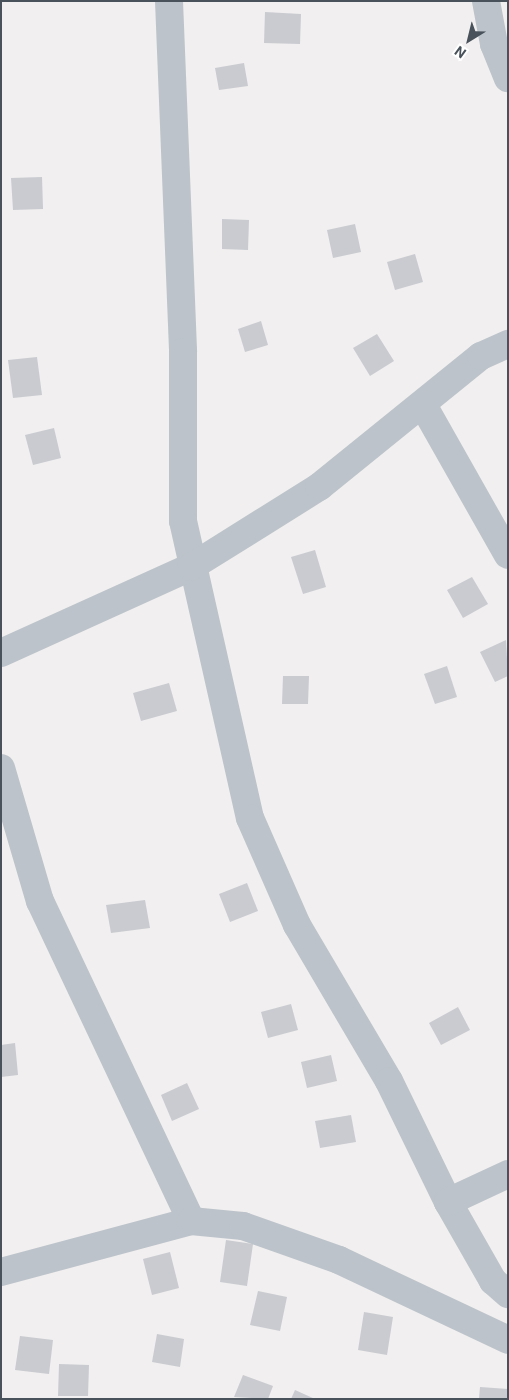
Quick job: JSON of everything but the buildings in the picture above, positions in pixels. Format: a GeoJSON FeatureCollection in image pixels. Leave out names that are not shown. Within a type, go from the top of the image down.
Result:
{"type":"FeatureCollection","features":[{"type":"Feature","properties":{"kind":"street"},"geometry":{"type":"LineString","coordinates":[[169,1],[183,352],[183,521],[191,567],[250,818],[297,925],[389,1081],[448,1202],[494,1281],[508,1294]]}},
{"type":"Feature","properties":{"kind":"street"},"geometry":{"type":"LineString","coordinates":[[486,1],[494,44],[508,78]]}},
{"type":"Feature","properties":{"kind":"street"},"geometry":{"type":"LineString","coordinates":[[1,653],[191,567],[319,487],[423,405],[481,356],[508,344]]}},
{"type":"Feature","properties":{"kind":"street"},"geometry":{"type":"LineString","coordinates":[[423,405],[508,555]]}},
{"type":"Feature","properties":{"kind":"street"},"geometry":{"type":"LineString","coordinates":[[1,768],[40,901],[191,1221]]}},
{"type":"Feature","properties":{"kind":"street"},"geometry":{"type":"LineString","coordinates":[[448,1202],[508,1174]]}},
{"type":"Feature","properties":{"kind":"street"},"geometry":{"type":"LineString","coordinates":[[1,1272],[191,1221],[243,1226],[339,1260],[508,1340]]}}]}
